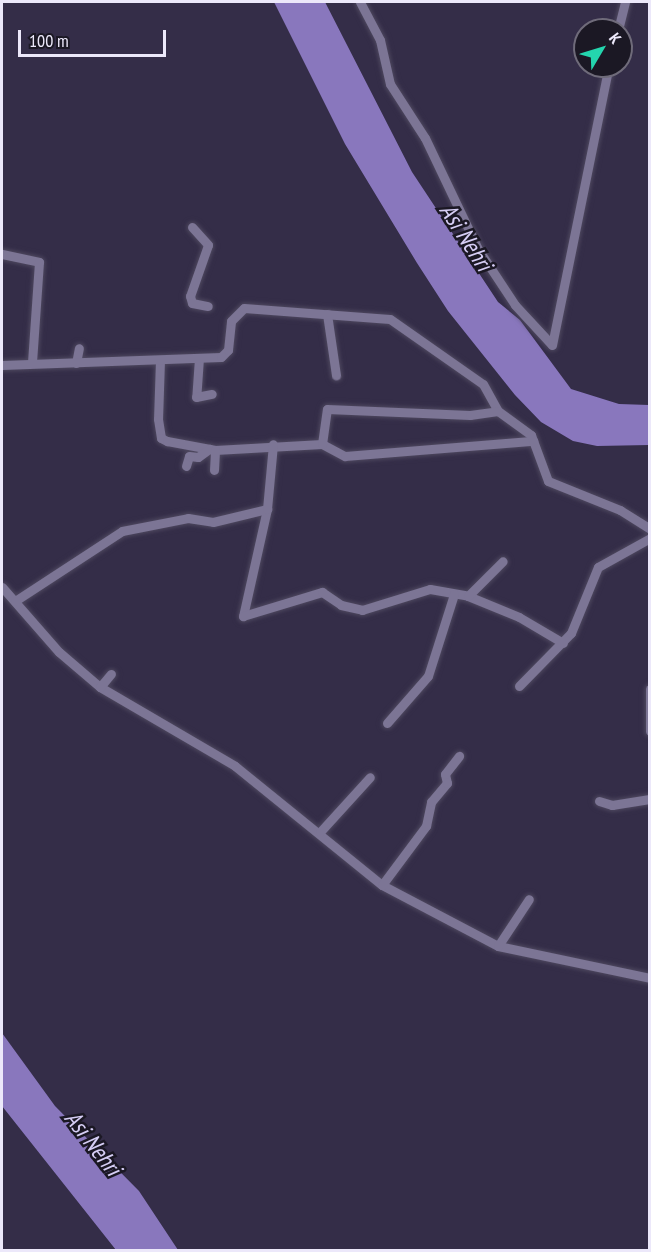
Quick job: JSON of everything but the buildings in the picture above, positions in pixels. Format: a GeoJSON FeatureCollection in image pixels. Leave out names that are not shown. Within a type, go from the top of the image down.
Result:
{"type":"FeatureCollection","features":[{"type":"Feature","properties":{"kind":"street"},"geometry":{"type":"LineString","coordinates":[[360,2],[380,40],[390,84],[425,138],[478,249],[515,305],[552,345],[607,78]]}},
{"type":"Feature","properties":{"kind":"street"},"geometry":{"type":"LineString","coordinates":[[621,18],[625,2]]}},
{"type":"Feature","properties":{"kind":"street"},"geometry":{"type":"LineString","coordinates":[[192,227],[208,245],[190,296],[192,303],[208,306]]}},
{"type":"Feature","properties":{"kind":"street"},"geometry":{"type":"LineString","coordinates":[[2,254],[39,262],[32,363]]}},
{"type":"Feature","properties":{"kind":"street"},"geometry":{"type":"LineString","coordinates":[[2,365],[160,360],[226,354],[231,321],[240,309],[327,314],[399,323],[483,384],[498,411],[533,441],[548,481],[620,510],[650,529]]}},
{"type":"Feature","properties":{"kind":"street"},"geometry":{"type":"LineString","coordinates":[[327,314],[336,375]]}},
{"type":"Feature","properties":{"kind":"street"},"geometry":{"type":"LineString","coordinates":[[76,363],[79,348]]}},
{"type":"Feature","properties":{"kind":"street"},"geometry":{"type":"LineString","coordinates":[[199,358],[196,397],[212,394]]}},
{"type":"Feature","properties":{"kind":"street"},"geometry":{"type":"LineString","coordinates":[[160,360],[161,438],[212,449],[273,444],[322,444],[345,456],[533,441]]}},
{"type":"Feature","properties":{"kind":"street"},"geometry":{"type":"LineString","coordinates":[[322,444],[327,409],[470,415],[498,411]]}},
{"type":"Feature","properties":{"kind":"street"},"geometry":{"type":"LineString","coordinates":[[273,444],[267,509],[243,616],[322,592],[355,610],[430,589],[468,596],[519,617],[563,643]]}},
{"type":"Feature","properties":{"kind":"street"},"geometry":{"type":"LineString","coordinates":[[186,466],[189,456],[198,457],[212,449]]}},
{"type":"Feature","properties":{"kind":"street"},"geometry":{"type":"LineString","coordinates":[[212,449],[214,470]]}},
{"type":"Feature","properties":{"kind":"street"},"geometry":{"type":"LineString","coordinates":[[15,601],[122,531],[188,518],[213,522],[267,509]]}},
{"type":"Feature","properties":{"kind":"street"},"geometry":{"type":"LineString","coordinates":[[519,686],[563,643],[598,567],[650,538]]}},
{"type":"Feature","properties":{"kind":"street"},"geometry":{"type":"LineString","coordinates":[[468,596],[503,561]]}},
{"type":"Feature","properties":{"kind":"street"},"geometry":{"type":"LineString","coordinates":[[2,587],[60,652],[100,687],[235,766],[320,832],[382,885],[498,946],[650,978]]}},
{"type":"Feature","properties":{"kind":"street"},"geometry":{"type":"LineString","coordinates":[[387,723],[429,676],[454,594]]}},
{"type":"Feature","properties":{"kind":"street"},"geometry":{"type":"LineString","coordinates":[[100,687],[111,674]]}},
{"type":"Feature","properties":{"kind":"street"},"geometry":{"type":"LineString","coordinates":[[650,689],[650,731]]}},
{"type":"Feature","properties":{"kind":"street"},"geometry":{"type":"LineString","coordinates":[[382,885],[426,826],[431,802],[447,783],[445,774],[459,756]]}},
{"type":"Feature","properties":{"kind":"street"},"geometry":{"type":"LineString","coordinates":[[320,832],[370,777]]}},
{"type":"Feature","properties":{"kind":"street"},"geometry":{"type":"LineString","coordinates":[[599,801],[612,805],[650,799]]}},
{"type":"Feature","properties":{"kind":"street"},"geometry":{"type":"LineString","coordinates":[[498,946],[529,899]]}},
{"type":"Feature","properties":{"kind":"shaded area"},"geometry":{"type":"Polygon","coordinates":[[[274,2],[325,2],[412,172],[498,302],[520,320],[571,389],[619,404],[649,405],[649,445],[597,446],[573,441],[541,422],[515,395],[448,311],[417,263],[345,144],[274,2]]]}},
{"type":"Feature","properties":{"kind":"shaded area"},"geometry":{"type":"Polygon","coordinates":[[[2,1033],[55,1106],[139,1191],[178,1250],[116,1250],[2,1106],[2,1033]]]}},
{"type":"Feature","properties":{"kind":"water label","name":"Asi Nehri"},"geometry":{"type":"Point","coordinates":[466,237]}},
{"type":"Feature","properties":{"kind":"water label","name":"Asi Nehri"},"geometry":{"type":"Point","coordinates":[93,1143]}}]}
